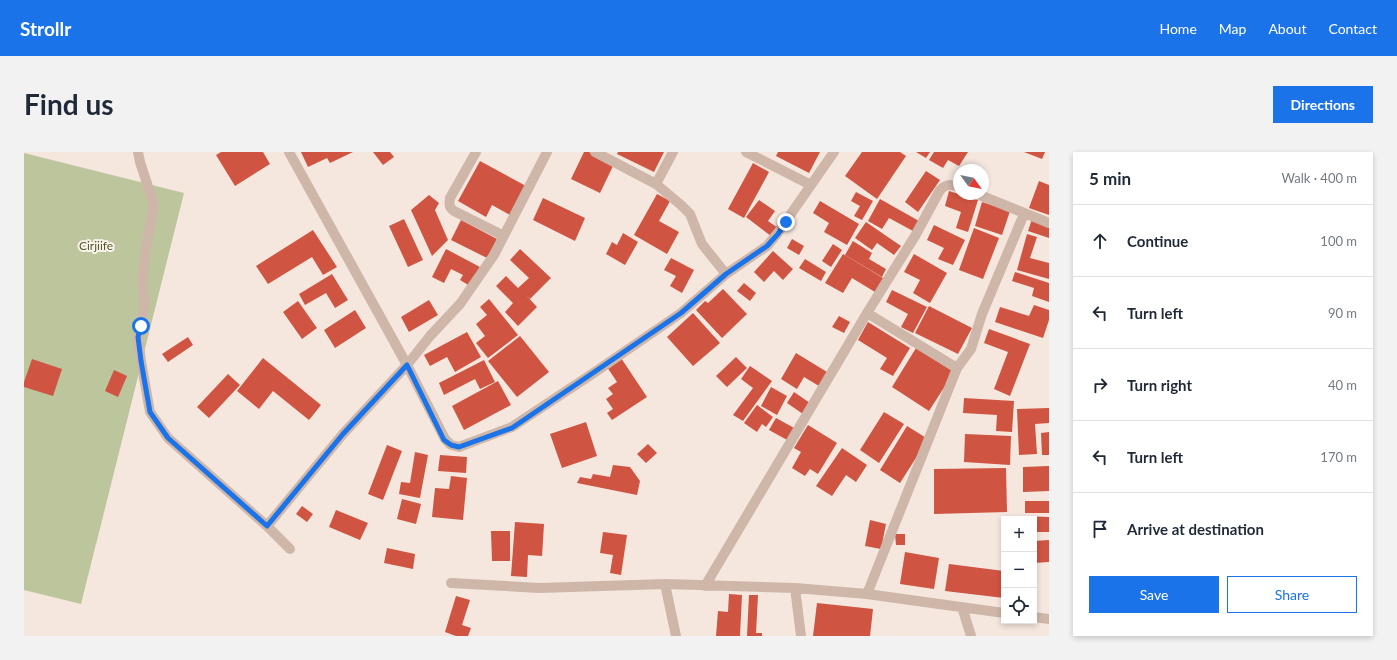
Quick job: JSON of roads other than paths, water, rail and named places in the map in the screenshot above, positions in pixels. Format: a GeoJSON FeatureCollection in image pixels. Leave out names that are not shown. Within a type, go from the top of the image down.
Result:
{"type":"FeatureCollection","features":[{"type":"Feature","properties":{"kind":"street"},"geometry":{"type":"LineString","coordinates":[[138,152],[154,205],[146,247],[142,284],[145,305],[138,337],[150,412],[168,438],[267,526],[290,549]]}},
{"type":"Feature","properties":{"kind":"street"},"geometry":{"type":"LineString","coordinates":[[289,152],[407,365],[444,440],[451,445],[459,447],[512,428],[681,313],[726,274],[767,246],[778,234],[834,152]]}},
{"type":"Feature","properties":{"kind":"street"},"geometry":{"type":"LineString","coordinates":[[476,152],[450,198],[450,208],[504,236]]}},
{"type":"Feature","properties":{"kind":"street"},"geometry":{"type":"LineString","coordinates":[[267,526],[343,434],[407,365],[430,336],[460,304],[494,255],[547,152]]}},
{"type":"Feature","properties":{"kind":"street"},"geometry":{"type":"LineString","coordinates":[[595,152],[656,184],[690,214],[702,244],[726,274]]}},
{"type":"Feature","properties":{"kind":"street"},"geometry":{"type":"LineString","coordinates":[[656,184],[673,152]]}},
{"type":"Feature","properties":{"kind":"street"},"geometry":{"type":"LineString","coordinates":[[746,152],[811,185]]}},
{"type":"Feature","properties":{"kind":"street"},"geometry":{"type":"LineString","coordinates":[[705,586],[867,313],[915,236],[940,190],[945,185],[953,185]]}},
{"type":"Feature","properties":{"kind":"street"},"geometry":{"type":"LineString","coordinates":[[989,199],[1049,223]]}},
{"type":"Feature","properties":{"kind":"street"},"geometry":{"type":"LineString","coordinates":[[867,594],[957,368],[971,349],[982,314],[1024,214]]}},
{"type":"Feature","properties":{"kind":"street"},"geometry":{"type":"LineString","coordinates":[[867,313],[957,368]]}},
{"type":"Feature","properties":{"kind":"street"},"geometry":{"type":"LineString","coordinates":[[451,583],[539,588],[665,584],[795,588],[867,594],[1001,613]]}},
{"type":"Feature","properties":{"kind":"street"},"geometry":{"type":"LineString","coordinates":[[665,584],[676,636]]}},
{"type":"Feature","properties":{"kind":"street"},"geometry":{"type":"LineString","coordinates":[[795,588],[801,636]]}},
{"type":"Feature","properties":{"kind":"street"},"geometry":{"type":"LineString","coordinates":[[962,607],[971,636]]}},
{"type":"Feature","properties":{"kind":"street"},"geometry":{"type":"LineString","coordinates":[[1037,617],[1049,619]]}},
{"type":"Feature","properties":{"kind":"park label","name":"Cirjiife"},"geometry":{"type":"Point","coordinates":[96,245]}}]}
